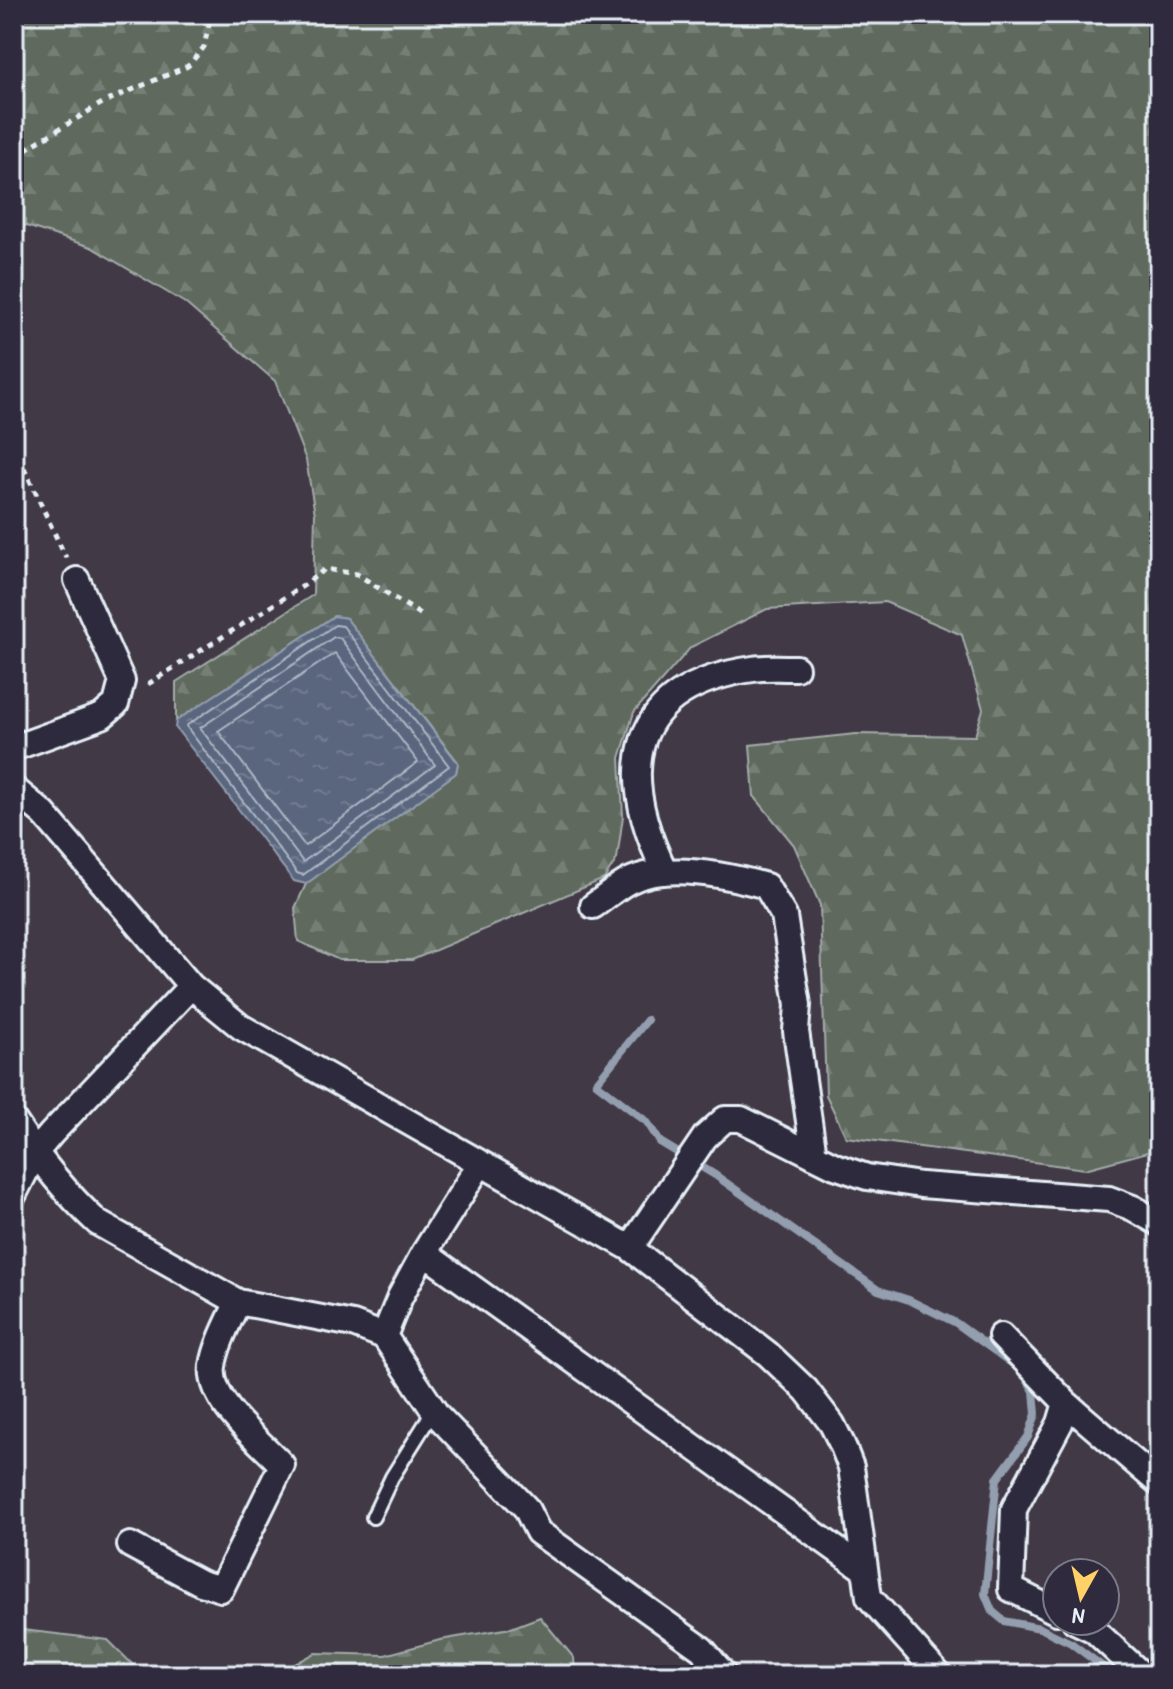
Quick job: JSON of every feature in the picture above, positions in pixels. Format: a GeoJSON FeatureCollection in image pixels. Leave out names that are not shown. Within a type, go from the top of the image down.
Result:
{"type":"FeatureCollection","features":[{"type":"Feature","properties":{"kind":"street"},"geometry":{"type":"LineString","coordinates":[[14,748],[102,716],[116,704],[122,681],[77,580]]}},
{"type":"Feature","properties":{"kind":"street"},"geometry":{"type":"LineString","coordinates":[[665,872],[641,812],[637,775],[641,740],[652,719],[675,697],[710,679],[754,668],[796,668]]}},
{"type":"Feature","properties":{"kind":"street"},"geometry":{"type":"LineString","coordinates":[[14,789],[44,814],[191,986],[241,1027],[630,1248],[768,1354],[806,1390],[832,1424],[851,1467],[869,1597],[939,1675]]}},
{"type":"Feature","properties":{"kind":"street"},"geometry":{"type":"LineString","coordinates":[[593,906],[630,880],[665,872],[729,876],[766,886],[784,916],[798,1005],[796,1031],[814,1156]]}},
{"type":"Feature","properties":{"kind":"street"},"geometry":{"type":"LineString","coordinates":[[14,1194],[35,1153],[191,986]]}},
{"type":"Feature","properties":{"kind":"street"},"geometry":{"type":"LineString","coordinates":[[630,1248],[705,1137],[725,1119],[741,1119],[814,1156],[867,1177],[921,1185],[1109,1199],[1159,1223]]}},
{"type":"Feature","properties":{"kind":"street"},"geometry":{"type":"LineString","coordinates":[[14,1121],[35,1153],[79,1206],[98,1223],[238,1302],[353,1324],[384,1336],[434,1410],[526,1508],[538,1532],[702,1649],[724,1675]]}},
{"type":"Feature","properties":{"kind":"street"},"geometry":{"type":"LineString","coordinates":[[384,1336],[400,1297],[424,1253],[480,1164]]}},
{"type":"Feature","properties":{"kind":"street"},"geometry":{"type":"LineString","coordinates":[[424,1253],[865,1570]]}},
{"type":"Feature","properties":{"kind":"street"},"geometry":{"type":"LineString","coordinates":[[130,1545],[201,1583],[221,1589],[282,1465],[224,1405],[212,1378],[213,1364],[238,1302]]}},
{"type":"Feature","properties":{"kind":"street"},"geometry":{"type":"LineString","coordinates":[[1001,1336],[1066,1403],[1159,1483]]}},
{"type":"Feature","properties":{"kind":"street"},"geometry":{"type":"LineString","coordinates":[[1041,1604],[1011,1589],[1014,1509],[1060,1423],[1066,1403]]}},
{"type":"Feature","properties":{"kind":"street"},"geometry":{"type":"LineString","coordinates":[[1101,1637],[1142,1675]]}},
{"type":"Feature","properties":{"kind":"lane"},"geometry":{"type":"LineString","coordinates":[[373,1517],[404,1457],[434,1410]]}},
{"type":"Feature","properties":{"kind":"path"},"geometry":{"type":"LineString","coordinates":[[14,171],[26,149],[78,117],[104,102],[188,66],[204,47],[211,14]]}},
{"type":"Feature","properties":{"kind":"path"},"geometry":{"type":"LineString","coordinates":[[14,446],[77,580]]}},
{"type":"Feature","properties":{"kind":"path"},"geometry":{"type":"LineString","coordinates":[[116,704],[290,595],[325,569],[357,574],[424,617]]}},
{"type":"Feature","properties":{"kind":"green space"},"geometry":{"type":"Polygon","coordinates":[[[14,14],[1159,14],[1159,1149],[1085,1169],[846,1137],[826,1095],[820,905],[794,845],[754,796],[750,745],[856,734],[975,736],[983,709],[962,635],[885,602],[767,609],[691,647],[634,712],[620,758],[623,816],[617,859],[604,879],[412,960],[339,960],[298,941],[295,908],[306,884],[456,773],[458,762],[346,618],[334,616],[176,721],[176,682],[313,595],[315,514],[306,460],[275,381],[185,303],[91,247],[14,222],[14,14]]]}},
{"type":"Feature","properties":{"kind":"green space"},"geometry":{"type":"Polygon","coordinates":[[[540,1617],[574,1658],[575,1675],[275,1675],[315,1653],[385,1655],[440,1640],[511,1628],[540,1617]]]}},
{"type":"Feature","properties":{"kind":"green space"},"geometry":{"type":"Polygon","coordinates":[[[14,1629],[108,1640],[143,1675],[14,1675],[14,1629]]]}},
{"type":"Feature","properties":{"kind":"water"},"geometry":{"type":"Polygon","coordinates":[[[334,616],[346,618],[458,763],[456,773],[306,884],[294,881],[175,727],[176,721],[334,616]]]}},
{"type":"Feature","properties":{"kind":"waterway"},"geometry":{"type":"LineString","coordinates":[[647,1020],[596,1083],[647,1122],[660,1142],[715,1175],[878,1290],[909,1300],[956,1323],[1021,1370],[1034,1391],[1036,1414],[1028,1437],[997,1479],[985,1594],[992,1611],[1004,1621],[1040,1628],[1071,1643],[1114,1675]]}}]}
